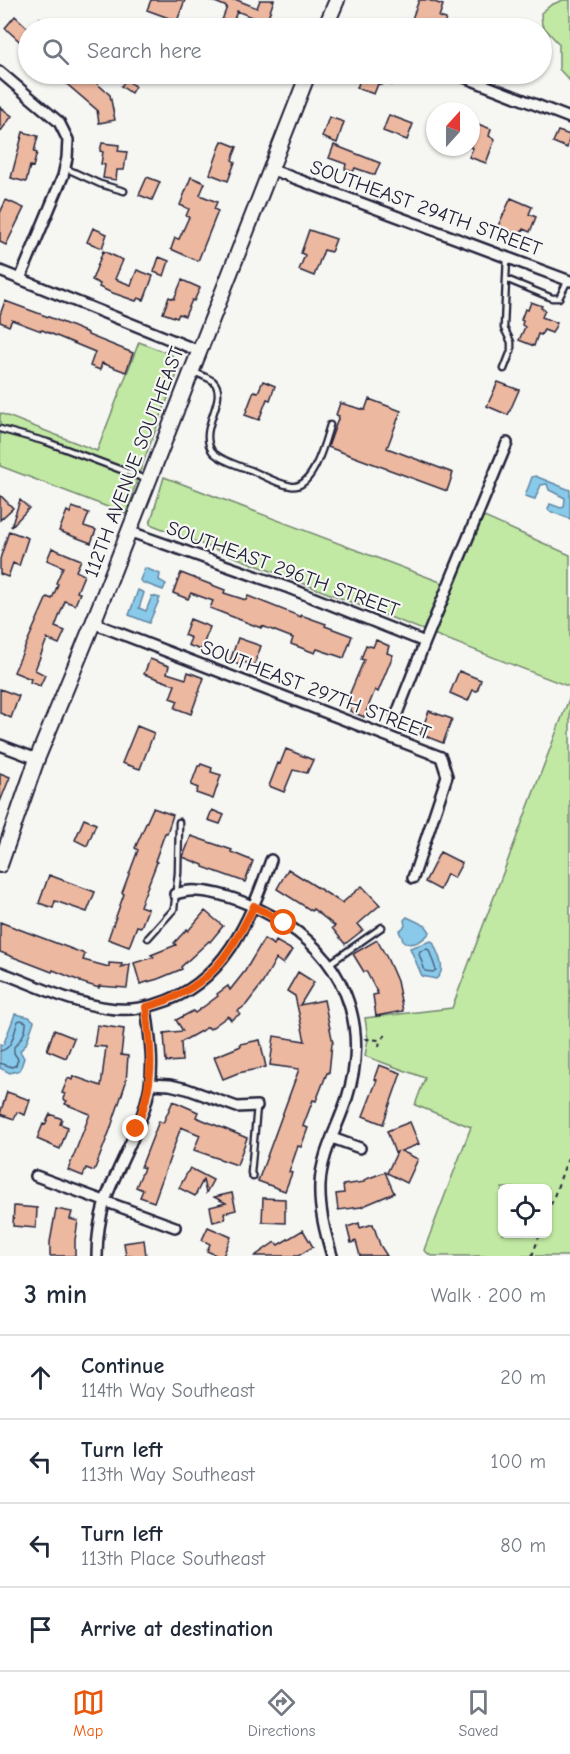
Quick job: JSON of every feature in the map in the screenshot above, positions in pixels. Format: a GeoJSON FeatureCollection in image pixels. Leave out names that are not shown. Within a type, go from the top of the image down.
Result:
{"type":"FeatureCollection","features":[{"type":"Feature","properties":{"kind":"street"},"geometry":{"type":"LineString","coordinates":[[329,18],[337,0]]}},
{"type":"Feature","properties":{"kind":"street"},"geometry":{"type":"LineString","coordinates":[[0,72],[59,122],[68,140],[63,176],[20,279]]}},
{"type":"Feature","properties":{"kind":"street","name":"112TH AVENUE SOUTHEAST"},"geometry":{"type":"LineString","coordinates":[[0,865],[37,759],[93,623],[304,84]]}},
{"type":"Feature","properties":{"kind":"street"},"geometry":{"type":"LineString","coordinates":[[482,84],[570,118]]}},
{"type":"Feature","properties":{"kind":"street","name":"SOUTHEAST 294TH STREET"},"geometry":{"type":"LineString","coordinates":[[270,169],[569,280]]}},
{"type":"Feature","properties":{"kind":"street"},"geometry":{"type":"LineString","coordinates":[[0,271],[199,351]]}},
{"type":"Feature","properties":{"kind":"street"},"geometry":{"type":"LineString","coordinates":[[396,716],[507,443]]}},
{"type":"Feature","properties":{"kind":"street","name":"SOUTHEAST 296TH STREET"},"geometry":{"type":"LineString","coordinates":[[128,531],[300,592],[425,642]]}},
{"type":"Feature","properties":{"kind":"street","name":"SOUTHEAST 297TH STREET"},"geometry":{"type":"LineString","coordinates":[[93,623],[441,757],[447,776],[413,878]]}},
{"type":"Feature","properties":{"kind":"street"},"geometry":{"type":"LineString","coordinates":[[0,745],[37,759]]}},
{"type":"Feature","properties":{"kind":"street"},"geometry":{"type":"LineString","coordinates":[[0,972],[92,1005],[122,1009],[166,1002],[208,976],[234,944],[254,906],[271,860]]}},
{"type":"Feature","properties":{"kind":"street"},"geometry":{"type":"LineString","coordinates":[[175,894],[195,890],[207,892],[254,906],[284,923],[313,945],[329,964],[348,999],[356,1039],[355,1068],[347,1098],[323,1165],[320,1184],[322,1222],[332,1256]]}},
{"type":"Feature","properties":{"kind":"street"},"geometry":{"type":"LineString","coordinates":[[97,1256],[105,1202],[142,1116],[150,1084],[152,1068],[146,1007]]}},
{"type":"Feature","properties":{"kind":"street"},"geometry":{"type":"LineString","coordinates":[[150,1084],[187,1089],[237,1107],[256,1106]]}},
{"type":"Feature","properties":{"kind":"street"},"geometry":{"type":"LineString","coordinates":[[332,1138],[360,1148]]}},
{"type":"Feature","properties":{"kind":"street"},"geometry":{"type":"LineString","coordinates":[[36,1176],[176,1227]]}},
{"type":"Feature","properties":{"kind":"lane"},"geometry":{"type":"LineString","coordinates":[[65,168],[100,184],[124,191]]}},
{"type":"Feature","properties":{"kind":"lane"},"geometry":{"type":"LineString","coordinates":[[504,369],[511,351],[511,342],[504,328],[507,257]]}},
{"type":"Feature","properties":{"kind":"lane"},"geometry":{"type":"LineString","coordinates":[[506,279],[552,298],[558,298],[562,294],[569,280]]}},
{"type":"Feature","properties":{"kind":"lane"},"geometry":{"type":"LineString","coordinates":[[191,371],[212,380],[218,388],[218,398],[208,427],[208,438],[212,451],[224,460],[292,487],[301,485],[310,476],[330,425]]}},
{"type":"Feature","properties":{"kind":"lane"},"geometry":{"type":"LineString","coordinates":[[0,429],[47,442],[148,480]]}},
{"type":"Feature","properties":{"kind":"lane"},"geometry":{"type":"LineString","coordinates":[[148,938],[174,909],[178,873],[179,822]]}},
{"type":"Feature","properties":{"kind":"lane"},"geometry":{"type":"LineString","coordinates":[[329,964],[382,927]]}},
{"type":"Feature","properties":{"kind":"lane"},"geometry":{"type":"LineString","coordinates":[[253,1177],[251,1173],[256,1106]]}},
{"type":"Feature","properties":{"kind":"path"},"geometry":{"type":"LineString","coordinates":[[356,1039],[380,1040],[386,1035]]}},
{"type":"Feature","properties":{"kind":"path"},"geometry":{"type":"LineString","coordinates":[[380,1040],[380,1047]]}},
{"type":"Feature","properties":{"kind":"path"},"geometry":{"type":"LineString","coordinates":[[552,1202],[570,1152]]}},
{"type":"Feature","properties":{"kind":"path"},"geometry":{"type":"LineString","coordinates":[[532,1256],[538,1238]]}},
{"type":"Feature","properties":{"kind":"green space"},"geometry":{"type":"Polygon","coordinates":[[[570,0],[570,81],[559,69],[559,44],[552,36],[552,18],[541,18],[541,13],[551,5],[570,0]]]}},
{"type":"Feature","properties":{"kind":"green space"},"geometry":{"type":"Polygon","coordinates":[[[139,342],[172,355],[179,369],[126,514],[0,466],[0,413],[97,451],[139,342]]]}},
{"type":"Feature","properties":{"kind":"green space"},"geometry":{"type":"Polygon","coordinates":[[[164,477],[443,583],[473,512],[570,555],[570,687],[150,524],[164,477]]]}},
{"type":"Feature","properties":{"kind":"green space"},"geometry":{"type":"Polygon","coordinates":[[[570,696],[570,1256],[431,1256],[424,1250],[471,1127],[415,1105],[425,1078],[365,1056],[368,1039],[365,1018],[452,1008],[570,696]]]}},
{"type":"Feature","properties":{"kind":"water"},"geometry":{"type":"Polygon","coordinates":[[[535,476],[570,490],[570,519],[549,511],[550,504],[564,507],[565,498],[549,490],[547,484],[541,485],[535,499],[525,496],[532,477],[535,476]]]}},
{"type":"Feature","properties":{"kind":"water"},"geometry":{"type":"Polygon","coordinates":[[[145,568],[160,574],[159,580],[166,584],[163,590],[141,582],[145,568]]]}},
{"type":"Feature","properties":{"kind":"water"},"geometry":{"type":"Polygon","coordinates":[[[138,590],[144,593],[139,608],[146,611],[152,596],[160,598],[149,623],[129,615],[138,590]]]}},
{"type":"Feature","properties":{"kind":"water"},"geometry":{"type":"Polygon","coordinates":[[[407,917],[426,926],[430,932],[425,938],[411,944],[404,942],[399,931],[405,926],[404,920],[407,917]]]}},
{"type":"Feature","properties":{"kind":"water"},"geometry":{"type":"Polygon","coordinates":[[[431,941],[437,951],[441,966],[436,979],[422,976],[410,948],[431,941]]]}},
{"type":"Feature","properties":{"kind":"water"},"geometry":{"type":"Polygon","coordinates":[[[15,1014],[29,1017],[34,1021],[26,1044],[20,1051],[24,1058],[20,1070],[10,1073],[0,1068],[0,1044],[4,1043],[15,1014]]]}},
{"type":"Feature","properties":{"kind":"building"},"geometry":{"type":"Polygon","coordinates":[[[151,0],[185,0],[178,18],[169,18],[147,10],[151,0]]]}},
{"type":"Feature","properties":{"kind":"building"},"geometry":{"type":"Polygon","coordinates":[[[210,0],[237,0],[257,8],[260,0],[274,0],[268,18],[254,18],[237,11],[235,18],[223,18],[227,7],[210,0]]]}},
{"type":"Feature","properties":{"kind":"building"},"geometry":{"type":"Polygon","coordinates":[[[419,0],[428,0],[443,5],[439,17],[442,18],[412,18],[419,0]]]}},
{"type":"Feature","properties":{"kind":"building"},"geometry":{"type":"Polygon","coordinates":[[[15,16],[18,19],[18,40],[5,28],[15,16]]]}},
{"type":"Feature","properties":{"kind":"building"},"geometry":{"type":"Polygon","coordinates":[[[67,84],[97,84],[110,95],[115,120],[99,123],[97,110],[67,84]]]}},
{"type":"Feature","properties":{"kind":"building"},"geometry":{"type":"Polygon","coordinates":[[[132,84],[135,86],[131,93],[121,86],[132,84]]]}},
{"type":"Feature","properties":{"kind":"building"},"geometry":{"type":"Polygon","coordinates":[[[358,84],[378,84],[374,94],[357,88],[358,84]]]}},
{"type":"Feature","properties":{"kind":"building"},"geometry":{"type":"Polygon","coordinates":[[[0,107],[12,116],[0,132],[0,107]]]}},
{"type":"Feature","properties":{"kind":"building"},"geometry":{"type":"Polygon","coordinates":[[[389,115],[413,124],[407,140],[383,131],[389,115]]]}},
{"type":"Feature","properties":{"kind":"building"},"geometry":{"type":"Polygon","coordinates":[[[329,117],[344,122],[337,143],[322,137],[329,117]]]}},
{"type":"Feature","properties":{"kind":"building"},"geometry":{"type":"Polygon","coordinates":[[[480,125],[491,129],[489,136],[495,139],[486,163],[469,157],[480,156],[480,125]]]}},
{"type":"Feature","properties":{"kind":"building"},"geometry":{"type":"Polygon","coordinates":[[[558,131],[570,135],[567,148],[553,142],[558,131]]]}},
{"type":"Feature","properties":{"kind":"building"},"geometry":{"type":"Polygon","coordinates":[[[23,132],[38,136],[34,152],[37,153],[33,167],[30,166],[26,182],[11,178],[23,132]]]}},
{"type":"Feature","properties":{"kind":"building"},"geometry":{"type":"Polygon","coordinates":[[[222,141],[237,147],[232,160],[235,162],[228,181],[210,174],[222,141]]]}},
{"type":"Feature","properties":{"kind":"building"},"geometry":{"type":"Polygon","coordinates":[[[102,143],[119,145],[118,151],[127,152],[124,170],[117,170],[116,180],[103,178],[105,165],[101,164],[102,143]]]}},
{"type":"Feature","properties":{"kind":"building"},"geometry":{"type":"Polygon","coordinates":[[[334,145],[380,163],[375,175],[355,168],[353,172],[345,169],[346,164],[329,158],[334,145]]]}},
{"type":"Feature","properties":{"kind":"building"},"geometry":{"type":"Polygon","coordinates":[[[147,177],[160,182],[152,200],[139,195],[147,177]]]}},
{"type":"Feature","properties":{"kind":"building"},"geometry":{"type":"Polygon","coordinates":[[[191,177],[205,183],[200,195],[217,202],[214,209],[218,211],[198,261],[171,249],[175,238],[179,239],[189,217],[186,216],[189,209],[180,205],[191,177]]]}},
{"type":"Feature","properties":{"kind":"building"},"geometry":{"type":"Polygon","coordinates":[[[511,198],[532,207],[529,214],[536,217],[530,232],[523,229],[520,236],[498,226],[511,198]]]}},
{"type":"Feature","properties":{"kind":"building"},"geometry":{"type":"Polygon","coordinates":[[[6,200],[24,208],[6,245],[0,242],[0,213],[6,200]]]}},
{"type":"Feature","properties":{"kind":"building"},"geometry":{"type":"Polygon","coordinates":[[[93,228],[107,234],[102,248],[87,242],[93,228]]]}},
{"type":"Feature","properties":{"kind":"building"},"geometry":{"type":"Polygon","coordinates":[[[309,230],[336,239],[331,252],[324,250],[314,276],[299,270],[305,255],[301,253],[309,230]]]}},
{"type":"Feature","properties":{"kind":"building"},"geometry":{"type":"Polygon","coordinates":[[[103,251],[123,260],[115,279],[131,285],[137,270],[153,276],[144,300],[138,298],[136,301],[110,292],[99,287],[100,284],[92,280],[103,251]]]}},
{"type":"Feature","properties":{"kind":"building"},"geometry":{"type":"Polygon","coordinates":[[[159,257],[169,261],[164,276],[154,272],[159,257]]]}},
{"type":"Feature","properties":{"kind":"building"},"geometry":{"type":"Polygon","coordinates":[[[182,280],[200,288],[185,316],[179,314],[177,318],[163,313],[169,297],[174,299],[182,280]]]}},
{"type":"Feature","properties":{"kind":"building"},"geometry":{"type":"Polygon","coordinates":[[[5,301],[133,353],[126,372],[102,363],[100,370],[90,366],[95,352],[42,330],[12,320],[9,326],[0,322],[5,301]]]}},
{"type":"Feature","properties":{"kind":"building"},"geometry":{"type":"Polygon","coordinates":[[[531,302],[542,306],[541,308],[545,310],[542,317],[557,323],[552,333],[544,330],[541,335],[538,334],[534,346],[519,340],[525,327],[521,320],[525,309],[528,310],[531,302]]]}},
{"type":"Feature","properties":{"kind":"building"},"geometry":{"type":"Polygon","coordinates":[[[263,381],[275,386],[259,420],[245,415],[254,391],[258,392],[263,381]]]}},
{"type":"Feature","properties":{"kind":"building"},"geometry":{"type":"Polygon","coordinates":[[[498,382],[519,390],[508,415],[487,406],[498,382]]]}},
{"type":"Feature","properties":{"kind":"building"},"geometry":{"type":"Polygon","coordinates":[[[369,399],[401,411],[387,448],[453,473],[447,491],[328,447],[339,416],[336,415],[340,403],[365,410],[369,399]]]}},
{"type":"Feature","properties":{"kind":"building"},"geometry":{"type":"Polygon","coordinates":[[[0,495],[13,508],[0,520],[0,495]]]}},
{"type":"Feature","properties":{"kind":"building"},"geometry":{"type":"Polygon","coordinates":[[[20,500],[29,508],[11,527],[20,500]]]}},
{"type":"Feature","properties":{"kind":"building"},"geometry":{"type":"Polygon","coordinates":[[[72,507],[89,513],[84,526],[96,530],[91,543],[59,531],[67,511],[70,513],[72,507]]]}},
{"type":"Feature","properties":{"kind":"building"},"geometry":{"type":"Polygon","coordinates":[[[9,531],[28,538],[19,566],[13,563],[8,577],[0,574],[0,559],[9,531]]]}},
{"type":"Feature","properties":{"kind":"building"},"geometry":{"type":"Polygon","coordinates":[[[52,548],[81,560],[76,571],[84,575],[77,592],[80,593],[75,605],[65,601],[55,627],[65,631],[59,644],[47,639],[35,670],[45,675],[40,686],[30,682],[31,679],[14,672],[47,597],[52,599],[58,584],[56,583],[63,567],[47,560],[52,548]]]}},
{"type":"Feature","properties":{"kind":"building"},"geometry":{"type":"Polygon","coordinates":[[[181,573],[225,590],[224,593],[246,600],[248,596],[301,617],[301,615],[326,624],[325,626],[352,636],[344,658],[317,649],[315,653],[291,644],[293,638],[210,608],[213,601],[191,593],[188,599],[173,593],[181,573]]]}},
{"type":"Feature","properties":{"kind":"building"},"geometry":{"type":"Polygon","coordinates":[[[190,619],[210,627],[201,650],[188,645],[191,638],[184,635],[190,619]]]}},
{"type":"Feature","properties":{"kind":"building"},"geometry":{"type":"Polygon","coordinates":[[[238,638],[261,646],[254,666],[244,662],[242,666],[230,661],[238,638]]]}},
{"type":"Feature","properties":{"kind":"building"},"geometry":{"type":"Polygon","coordinates":[[[376,640],[389,646],[387,653],[393,655],[378,692],[375,690],[364,717],[350,711],[353,703],[347,700],[364,660],[361,659],[366,645],[373,647],[376,640]]]}},
{"type":"Feature","properties":{"kind":"building"},"geometry":{"type":"Polygon","coordinates":[[[150,659],[169,666],[167,673],[186,679],[188,672],[204,678],[191,714],[175,708],[178,701],[170,698],[175,685],[144,674],[150,659]]]}},
{"type":"Feature","properties":{"kind":"building"},"geometry":{"type":"Polygon","coordinates":[[[459,671],[481,680],[477,691],[473,690],[468,701],[450,693],[459,671]]]}},
{"type":"Feature","properties":{"kind":"building"},"geometry":{"type":"Polygon","coordinates":[[[0,689],[19,696],[11,718],[0,713],[0,689]]]}},
{"type":"Feature","properties":{"kind":"building"},"geometry":{"type":"Polygon","coordinates":[[[429,711],[452,719],[443,743],[420,734],[429,711]]]}},
{"type":"Feature","properties":{"kind":"building"},"geometry":{"type":"Polygon","coordinates":[[[137,726],[154,733],[140,769],[122,763],[137,726]]]}},
{"type":"Feature","properties":{"kind":"building"},"geometry":{"type":"Polygon","coordinates":[[[286,749],[313,760],[307,773],[293,770],[284,792],[269,786],[286,749]]]}},
{"type":"Feature","properties":{"kind":"building"},"geometry":{"type":"Polygon","coordinates":[[[201,764],[212,768],[211,772],[221,775],[213,799],[196,793],[198,788],[191,785],[198,766],[201,764]]]}},
{"type":"Feature","properties":{"kind":"building"},"geometry":{"type":"Polygon","coordinates":[[[0,773],[10,777],[0,802],[0,773]]]}},
{"type":"Feature","properties":{"kind":"building"},"geometry":{"type":"Polygon","coordinates":[[[153,808],[173,815],[140,906],[148,909],[141,927],[137,926],[129,947],[108,939],[138,850],[135,848],[153,808]]]}},
{"type":"Feature","properties":{"kind":"building"},"geometry":{"type":"Polygon","coordinates":[[[212,810],[224,815],[220,824],[208,820],[212,810]]]}},
{"type":"Feature","properties":{"kind":"building"},"geometry":{"type":"Polygon","coordinates":[[[84,819],[96,824],[87,846],[75,840],[84,819]]]}},
{"type":"Feature","properties":{"kind":"building"},"geometry":{"type":"Polygon","coordinates":[[[191,836],[232,850],[231,852],[253,861],[245,882],[183,857],[191,836]]]}},
{"type":"Feature","properties":{"kind":"building"},"geometry":{"type":"Polygon","coordinates":[[[440,852],[462,863],[454,878],[447,874],[440,890],[425,882],[440,852]]]}},
{"type":"Feature","properties":{"kind":"building"},"geometry":{"type":"Polygon","coordinates":[[[288,869],[342,903],[362,886],[380,905],[358,924],[363,930],[345,944],[332,928],[335,926],[313,909],[312,911],[277,889],[288,869]]]}},
{"type":"Feature","properties":{"kind":"building"},"geometry":{"type":"Polygon","coordinates":[[[49,875],[95,892],[87,912],[55,901],[53,908],[39,903],[49,875]]]}},
{"type":"Feature","properties":{"kind":"building"},"geometry":{"type":"Polygon","coordinates":[[[205,911],[223,926],[210,942],[181,967],[182,969],[140,984],[134,963],[154,957],[151,955],[176,945],[174,943],[205,911]]]}},
{"type":"Feature","properties":{"kind":"building"},"geometry":{"type":"Polygon","coordinates":[[[0,922],[85,954],[83,960],[109,967],[109,963],[122,964],[121,967],[130,964],[127,988],[99,986],[99,988],[0,952],[0,922]]]}},
{"type":"Feature","properties":{"kind":"building"},"geometry":{"type":"Polygon","coordinates":[[[264,939],[274,945],[276,941],[292,950],[283,964],[276,959],[262,984],[246,1005],[238,1011],[240,1014],[231,1020],[228,1016],[210,1029],[208,1027],[181,1042],[182,1061],[166,1062],[164,1033],[183,1031],[176,1020],[193,1011],[195,1013],[228,986],[230,990],[245,971],[264,939]]]}},
{"type":"Feature","properties":{"kind":"building"},"geometry":{"type":"Polygon","coordinates":[[[377,940],[397,981],[403,1011],[376,1016],[373,995],[378,994],[366,971],[364,972],[353,954],[377,940]]]}},
{"type":"Feature","properties":{"kind":"building"},"geometry":{"type":"Polygon","coordinates":[[[298,972],[314,982],[300,1005],[324,1000],[333,1043],[329,1073],[327,1073],[316,1101],[313,1100],[303,1126],[308,1128],[301,1147],[298,1146],[285,1191],[258,1181],[299,1069],[270,1065],[274,1036],[305,1041],[295,996],[287,991],[298,972]]]}},
{"type":"Feature","properties":{"kind":"building"},"geometry":{"type":"Polygon","coordinates":[[[97,1025],[124,1029],[121,1055],[128,1056],[126,1082],[94,1171],[86,1168],[83,1176],[68,1170],[90,1114],[65,1104],[67,1101],[63,1099],[65,1094],[62,1093],[68,1078],[72,1080],[73,1076],[101,1086],[106,1047],[94,1046],[97,1025]]]}},
{"type":"Feature","properties":{"kind":"building"},"geometry":{"type":"Polygon","coordinates":[[[54,1030],[74,1038],[66,1058],[47,1050],[54,1030]]]}},
{"type":"Feature","properties":{"kind":"building"},"geometry":{"type":"Polygon","coordinates":[[[260,1040],[266,1067],[223,1079],[214,1057],[241,1046],[240,1044],[260,1040]]]}},
{"type":"Feature","properties":{"kind":"building"},"geometry":{"type":"Polygon","coordinates":[[[379,1065],[401,1073],[383,1124],[363,1116],[377,1080],[374,1079],[379,1065]]]}},
{"type":"Feature","properties":{"kind":"building"},"geometry":{"type":"Polygon","coordinates":[[[7,1092],[30,1100],[25,1115],[17,1112],[14,1119],[0,1114],[7,1092]]]}},
{"type":"Feature","properties":{"kind":"building"},"geometry":{"type":"Polygon","coordinates":[[[173,1101],[198,1112],[196,1117],[247,1138],[237,1165],[194,1150],[200,1135],[181,1127],[154,1202],[140,1197],[143,1190],[136,1187],[144,1168],[141,1167],[159,1121],[163,1123],[173,1101]]]}},
{"type":"Feature","properties":{"kind":"building"},"geometry":{"type":"Polygon","coordinates":[[[50,1114],[62,1119],[60,1124],[68,1127],[60,1149],[37,1139],[50,1114]]]}},
{"type":"Feature","properties":{"kind":"building"},"geometry":{"type":"Polygon","coordinates":[[[410,1122],[419,1144],[401,1151],[418,1159],[407,1183],[387,1173],[397,1152],[395,1153],[387,1131],[410,1122]]]}},
{"type":"Feature","properties":{"kind":"building"},"geometry":{"type":"Polygon","coordinates":[[[190,1168],[213,1180],[206,1193],[203,1180],[195,1196],[179,1188],[190,1168]]]}},
{"type":"Feature","properties":{"kind":"building"},"geometry":{"type":"Polygon","coordinates":[[[385,1172],[394,1193],[361,1207],[338,1210],[336,1194],[344,1193],[343,1185],[365,1182],[364,1180],[385,1172]]]}},
{"type":"Feature","properties":{"kind":"building"},"geometry":{"type":"Polygon","coordinates":[[[232,1193],[236,1210],[224,1213],[225,1219],[213,1222],[210,1207],[226,1203],[214,1197],[232,1193]]]}},
{"type":"Feature","properties":{"kind":"building"},"geometry":{"type":"Polygon","coordinates":[[[263,1198],[285,1199],[285,1223],[262,1222],[263,1198]]]}},
{"type":"Feature","properties":{"kind":"building"},"geometry":{"type":"Polygon","coordinates":[[[14,1206],[37,1208],[36,1228],[13,1226],[14,1206]]]}},
{"type":"Feature","properties":{"kind":"building"},"geometry":{"type":"Polygon","coordinates":[[[56,1209],[72,1212],[70,1219],[78,1221],[75,1256],[50,1256],[56,1209]]]}},
{"type":"Feature","properties":{"kind":"building"},"geometry":{"type":"Polygon","coordinates":[[[359,1223],[360,1228],[373,1224],[380,1245],[387,1256],[360,1256],[356,1241],[351,1243],[347,1227],[359,1223]]]}},
{"type":"Feature","properties":{"kind":"building"},"geometry":{"type":"Polygon","coordinates":[[[208,1227],[231,1237],[223,1256],[207,1251],[210,1244],[202,1240],[208,1227]]]}},
{"type":"Feature","properties":{"kind":"building"},"geometry":{"type":"Polygon","coordinates":[[[303,1230],[313,1247],[298,1256],[255,1256],[275,1242],[278,1245],[303,1230]]]}},
{"type":"Feature","properties":{"kind":"building"},"geometry":{"type":"Polygon","coordinates":[[[144,1240],[146,1256],[126,1256],[124,1243],[144,1240]]]}},
{"type":"Feature","properties":{"kind":"route"},"geometry":{"type":"LineString","coordinates":[[136,1129],[147,1100],[152,1068],[146,1007],[166,1002],[180,995],[208,976],[234,944],[254,906],[284,923]]}}]}
